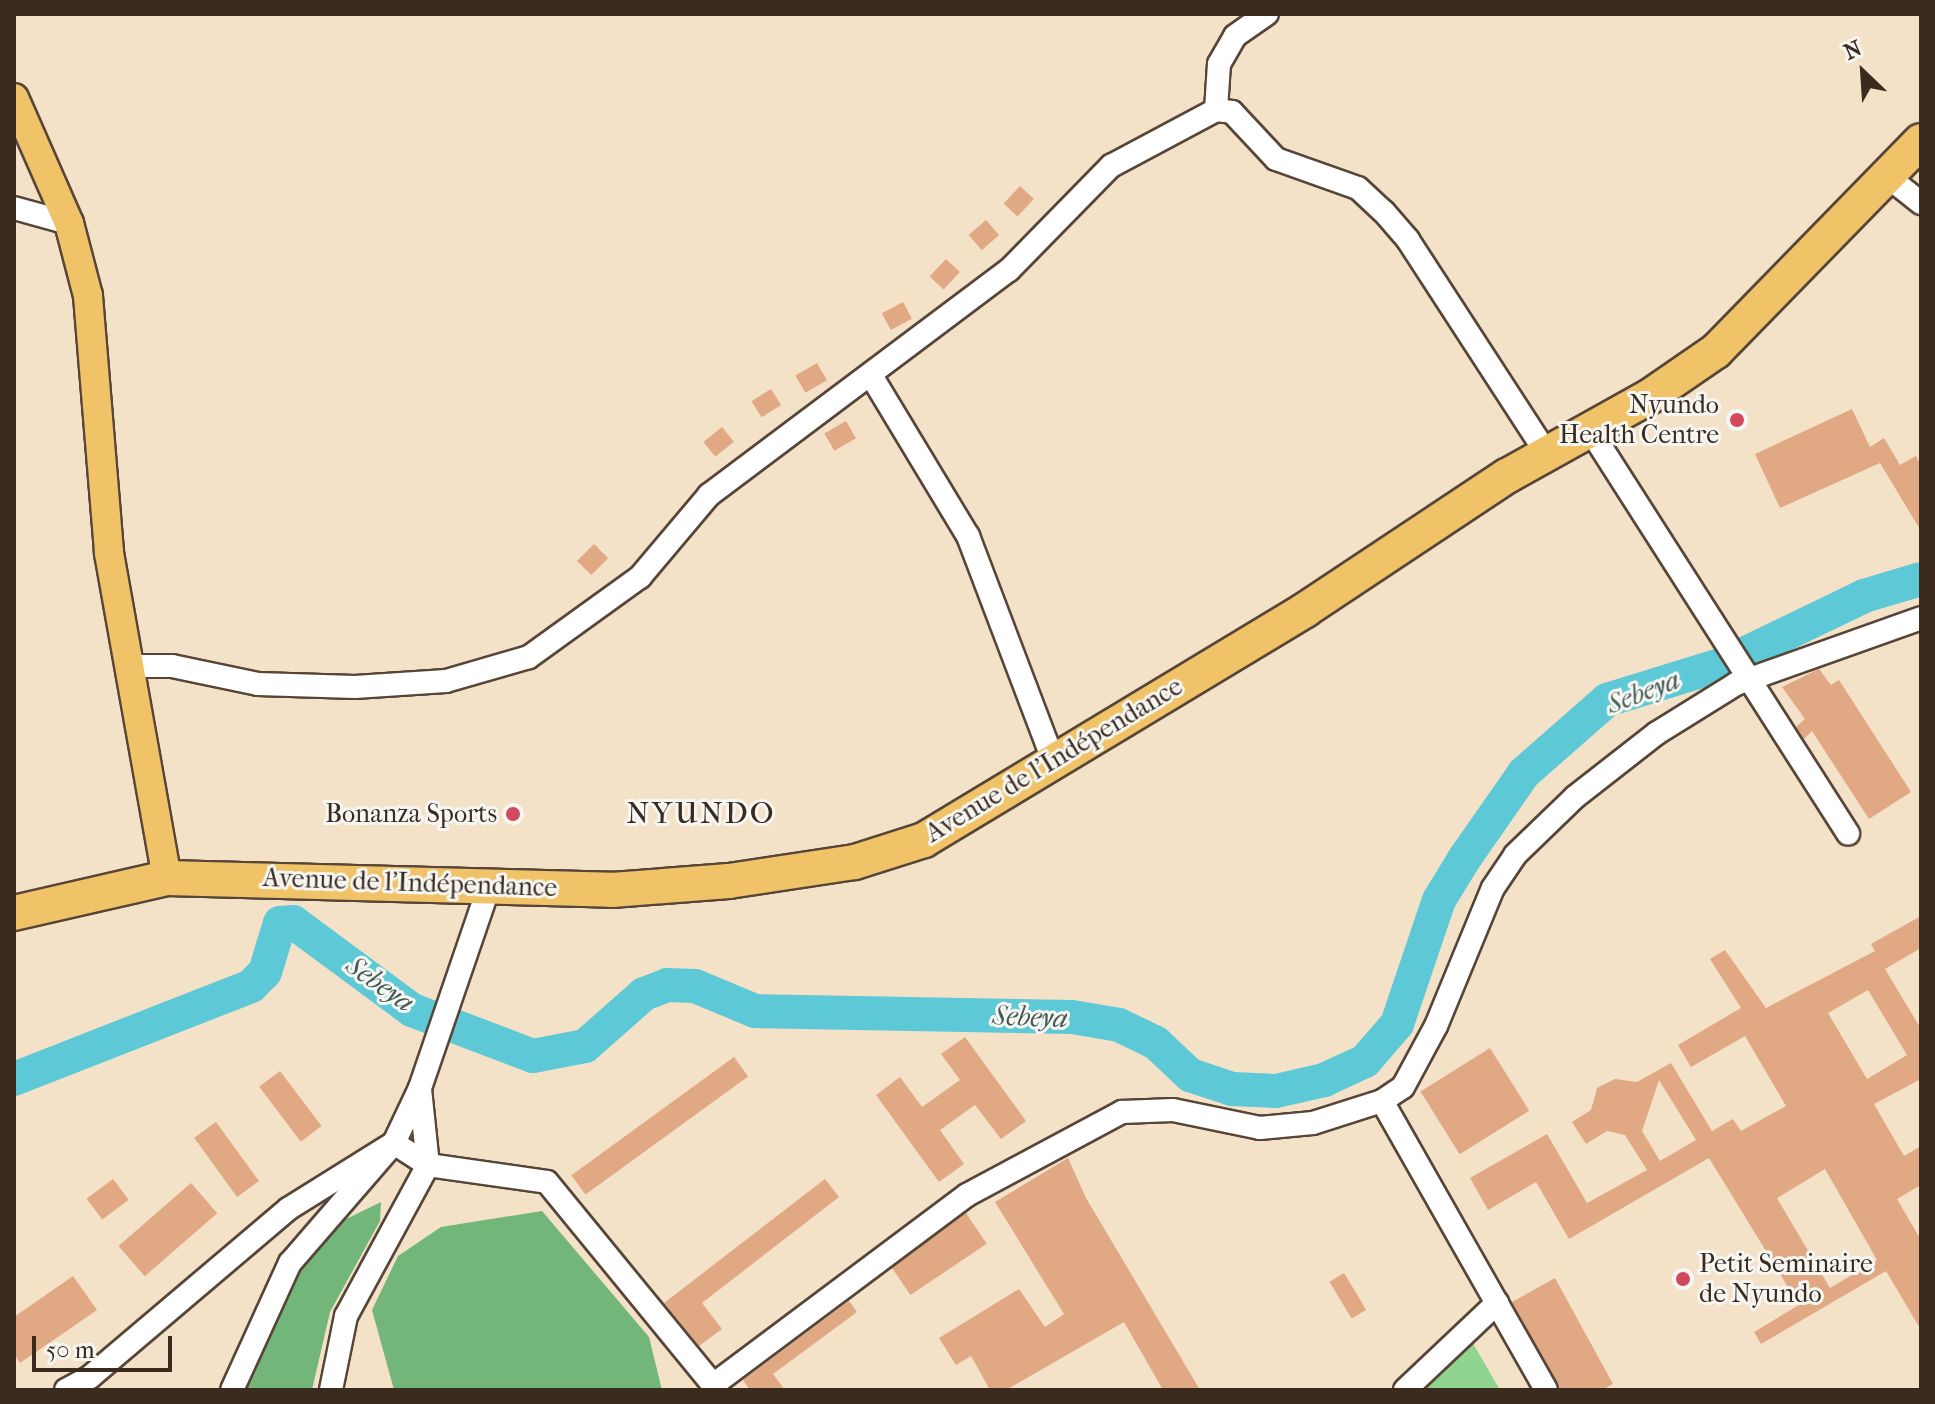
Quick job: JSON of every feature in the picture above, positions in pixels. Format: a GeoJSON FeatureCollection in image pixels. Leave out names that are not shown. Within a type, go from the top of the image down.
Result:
{"type":"FeatureCollection","features":[{"type":"Feature","properties":{"kind":"highway","name":"Avenue de l'Indépendance"},"geometry":{"type":"LineString","coordinates":[[14,913],[167,878],[612,890],[729,881],[855,862],[924,840],[1305,610],[1547,454],[1716,351],[1921,141]]}},
{"type":"Feature","properties":{"kind":"main road"},"geometry":{"type":"LineString","coordinates":[[14,98],[69,223],[88,296],[109,553],[167,878]]}},
{"type":"Feature","properties":{"kind":"street"},"geometry":{"type":"LineString","coordinates":[[1216,110],[1219,64],[1235,36],[1267,14]]}},
{"type":"Feature","properties":{"kind":"street"},"geometry":{"type":"LineString","coordinates":[[127,666],[172,666],[299,687],[355,687],[446,681],[529,657],[640,577],[709,495],[872,377],[1009,270],[1111,166],[1216,110],[1232,112],[1276,159],[1358,188],[1384,212],[1408,240],[1547,454]]}},
{"type":"Feature","properties":{"kind":"street"},"geometry":{"type":"LineString","coordinates":[[1888,177],[1921,203]]}},
{"type":"Feature","properties":{"kind":"street"},"geometry":{"type":"LineString","coordinates":[[14,208],[69,223]]}},
{"type":"Feature","properties":{"kind":"street"},"geometry":{"type":"LineString","coordinates":[[872,377],[968,536],[1053,760]]}},
{"type":"Feature","properties":{"kind":"street"},"geometry":{"type":"LineString","coordinates":[[1590,430],[1848,834]]}},
{"type":"Feature","properties":{"kind":"street"},"geometry":{"type":"LineString","coordinates":[[394,1143],[428,1165],[547,1182],[714,1387],[967,1195],[1122,1112],[1173,1110],[1260,1128],[1313,1123],[1382,1101],[1403,1087],[1436,1026],[1493,888],[1515,855],[1575,797],[1740,665],[1921,618]]}},
{"type":"Feature","properties":{"kind":"street"},"geometry":{"type":"LineString","coordinates":[[232,1390],[290,1263],[394,1143],[420,1088],[437,1028],[489,887]]}},
{"type":"Feature","properties":{"kind":"street"},"geometry":{"type":"LineString","coordinates":[[331,1390],[346,1316],[428,1165],[420,1088]]}},
{"type":"Feature","properties":{"kind":"street"},"geometry":{"type":"LineString","coordinates":[[1382,1101],[1546,1390]]}},
{"type":"Feature","properties":{"kind":"street"},"geometry":{"type":"LineString","coordinates":[[66,1390],[90,1377],[288,1209],[394,1143]]}},
{"type":"Feature","properties":{"kind":"street"},"geometry":{"type":"LineString","coordinates":[[1405,1390],[1497,1303]]}},
{"type":"Feature","properties":{"kind":"green space"},"geometry":{"type":"Polygon","coordinates":[[[381,1202],[380,1221],[330,1312],[312,1390],[235,1390],[292,1274],[336,1224],[381,1202]]]}},
{"type":"Feature","properties":{"kind":"green space"},"geometry":{"type":"Polygon","coordinates":[[[542,1211],[649,1337],[662,1390],[394,1390],[372,1310],[398,1256],[441,1227],[542,1211]]]}},
{"type":"Feature","properties":{"kind":"green space"},"geometry":{"type":"Polygon","coordinates":[[[1471,1340],[1500,1390],[1417,1390],[1471,1340]]]}},
{"type":"Feature","properties":{"kind":"building"},"geometry":{"type":"Polygon","coordinates":[[[1020,186],[1034,199],[1018,217],[1004,204],[1020,186]]]}},
{"type":"Feature","properties":{"kind":"building"},"geometry":{"type":"Polygon","coordinates":[[[986,220],[999,235],[982,250],[969,235],[986,220]]]}},
{"type":"Feature","properties":{"kind":"building"},"geometry":{"type":"Polygon","coordinates":[[[946,259],[960,272],[944,290],[930,277],[946,259]]]}},
{"type":"Feature","properties":{"kind":"building"},"geometry":{"type":"Polygon","coordinates":[[[903,302],[912,319],[891,330],[882,313],[903,302]]]}},
{"type":"Feature","properties":{"kind":"building"},"geometry":{"type":"Polygon","coordinates":[[[817,363],[827,380],[805,393],[795,376],[817,363]]]}},
{"type":"Feature","properties":{"kind":"building"},"geometry":{"type":"Polygon","coordinates":[[[771,389],[781,405],[762,417],[751,401],[771,389]]]}},
{"type":"Feature","properties":{"kind":"building"},"geometry":{"type":"Polygon","coordinates":[[[1852,409],[1870,447],[1884,438],[1900,465],[1916,456],[1921,465],[1921,531],[1880,463],[1780,508],[1755,454],[1852,409]]]}},
{"type":"Feature","properties":{"kind":"building"},"geometry":{"type":"Polygon","coordinates":[[[846,421],[856,438],[834,451],[824,434],[846,421]]]}},
{"type":"Feature","properties":{"kind":"building"},"geometry":{"type":"Polygon","coordinates":[[[722,427],[734,442],[715,457],[703,442],[722,427]]]}},
{"type":"Feature","properties":{"kind":"building"},"geometry":{"type":"Polygon","coordinates":[[[594,544],[608,558],[591,575],[577,561],[594,544]]]}},
{"type":"Feature","properties":{"kind":"building"},"geometry":{"type":"Polygon","coordinates":[[[1819,669],[1831,685],[1839,680],[1911,792],[1869,819],[1812,731],[1804,739],[1796,727],[1805,719],[1782,687],[1819,669]]]}},
{"type":"Feature","properties":{"kind":"building"},"geometry":{"type":"Polygon","coordinates":[[[1921,916],[1921,948],[1885,969],[1921,1029],[1921,1079],[1874,1104],[1904,1156],[1921,1146],[1921,1185],[1897,1199],[1921,1240],[1921,1330],[1886,1271],[1761,1344],[1754,1332],[1799,1305],[1709,1158],[1569,1239],[1536,1182],[1488,1210],[1470,1178],[1547,1134],[1587,1203],[1647,1170],[1625,1135],[1607,1131],[1586,1144],[1572,1122],[1591,1110],[1597,1088],[1615,1079],[1637,1082],[1671,1063],[1712,1131],[1733,1119],[1741,1131],[1786,1106],[1745,1036],[1691,1067],[1678,1045],[1741,1008],[1710,959],[1725,950],[1766,1008],[1875,951],[1871,944],[1921,916]],[[1868,990],[1828,1013],[1867,1079],[1907,1055],[1868,990]],[[1659,1080],[1642,1131],[1660,1161],[1696,1140],[1659,1080]],[[1825,1169],[1777,1198],[1830,1288],[1877,1260],[1825,1169]]]}},
{"type":"Feature","properties":{"kind":"building"},"geometry":{"type":"Polygon","coordinates":[[[965,1037],[1026,1121],[1001,1139],[975,1105],[940,1130],[964,1164],[939,1182],[876,1095],[900,1077],[922,1107],[960,1080],[941,1054],[965,1037]]]}},
{"type":"Feature","properties":{"kind":"building"},"geometry":{"type":"Polygon","coordinates":[[[1490,1048],[1529,1111],[1460,1154],[1420,1091],[1490,1048]]]}},
{"type":"Feature","properties":{"kind":"building"},"geometry":{"type":"Polygon","coordinates":[[[734,1057],[748,1076],[585,1195],[571,1175],[734,1057]]]}},
{"type":"Feature","properties":{"kind":"building"},"geometry":{"type":"Polygon","coordinates":[[[280,1071],[322,1126],[301,1142],[259,1087],[280,1071]]]}},
{"type":"Feature","properties":{"kind":"building"},"geometry":{"type":"Polygon","coordinates":[[[216,1122],[259,1181],[237,1197],[194,1138],[216,1122]]]}},
{"type":"Feature","properties":{"kind":"building"},"geometry":{"type":"Polygon","coordinates":[[[1068,1158],[1086,1198],[1200,1390],[1163,1390],[1124,1322],[1006,1390],[990,1390],[971,1356],[956,1365],[939,1338],[1019,1289],[1045,1327],[1064,1314],[995,1202],[1068,1158]]]}},
{"type":"Feature","properties":{"kind":"building"},"geometry":{"type":"Polygon","coordinates":[[[113,1179],[129,1200],[102,1220],[87,1199],[113,1179]]]}},
{"type":"Feature","properties":{"kind":"building"},"geometry":{"type":"Polygon","coordinates":[[[825,1179],[839,1197],[702,1303],[722,1329],[699,1346],[664,1303],[825,1179]]]}},
{"type":"Feature","properties":{"kind":"building"},"geometry":{"type":"Polygon","coordinates":[[[191,1183],[217,1213],[145,1276],[119,1246],[191,1183]]]}},
{"type":"Feature","properties":{"kind":"building"},"geometry":{"type":"Polygon","coordinates":[[[966,1213],[987,1244],[910,1295],[890,1264],[966,1213]]]}},
{"type":"Feature","properties":{"kind":"building"},"geometry":{"type":"Polygon","coordinates":[[[1344,1273],[1366,1310],[1352,1319],[1329,1282],[1344,1273]]]}},
{"type":"Feature","properties":{"kind":"building"},"geometry":{"type":"Polygon","coordinates":[[[73,1276],[97,1310],[20,1363],[14,1354],[14,1317],[73,1276]]]}},
{"type":"Feature","properties":{"kind":"building"},"geometry":{"type":"Polygon","coordinates":[[[1555,1278],[1613,1384],[1602,1390],[1560,1390],[1512,1302],[1555,1278]]]}},
{"type":"Feature","properties":{"kind":"building"},"geometry":{"type":"Polygon","coordinates":[[[849,1301],[857,1312],[773,1374],[785,1390],[750,1390],[743,1380],[849,1301]]]}},
{"type":"Feature","properties":{"kind":"waterway","name":"Sebeya"},"geometry":{"type":"LineString","coordinates":[[14,1079],[251,986],[265,972],[280,923],[293,922],[412,1010],[533,1056],[585,1046],[644,994],[667,985],[695,986],[755,1011],[1072,1017],[1119,1025],[1156,1043],[1190,1075],[1232,1089],[1276,1091],[1324,1080],[1365,1061],[1397,1024],[1439,900],[1464,859],[1524,773],[1607,700],[1723,664],[1864,596],[1921,579]]}},
{"type":"Feature","properties":{"kind":"place","name":"Nyundo Health Centre"},"geometry":{"type":"Point","coordinates":[1737,420]}},
{"type":"Feature","properties":{"kind":"place","name":"Bonanza Sports"},"geometry":{"type":"Point","coordinates":[513,814]}},
{"type":"Feature","properties":{"kind":"place","name":"Petit Seminaire de Nyundo"},"geometry":{"type":"Point","coordinates":[1683,1279]}},
{"type":"Feature","properties":{"kind":"district","name":"NYUNDO"},"geometry":{"type":"Point","coordinates":[701,814]}}]}
